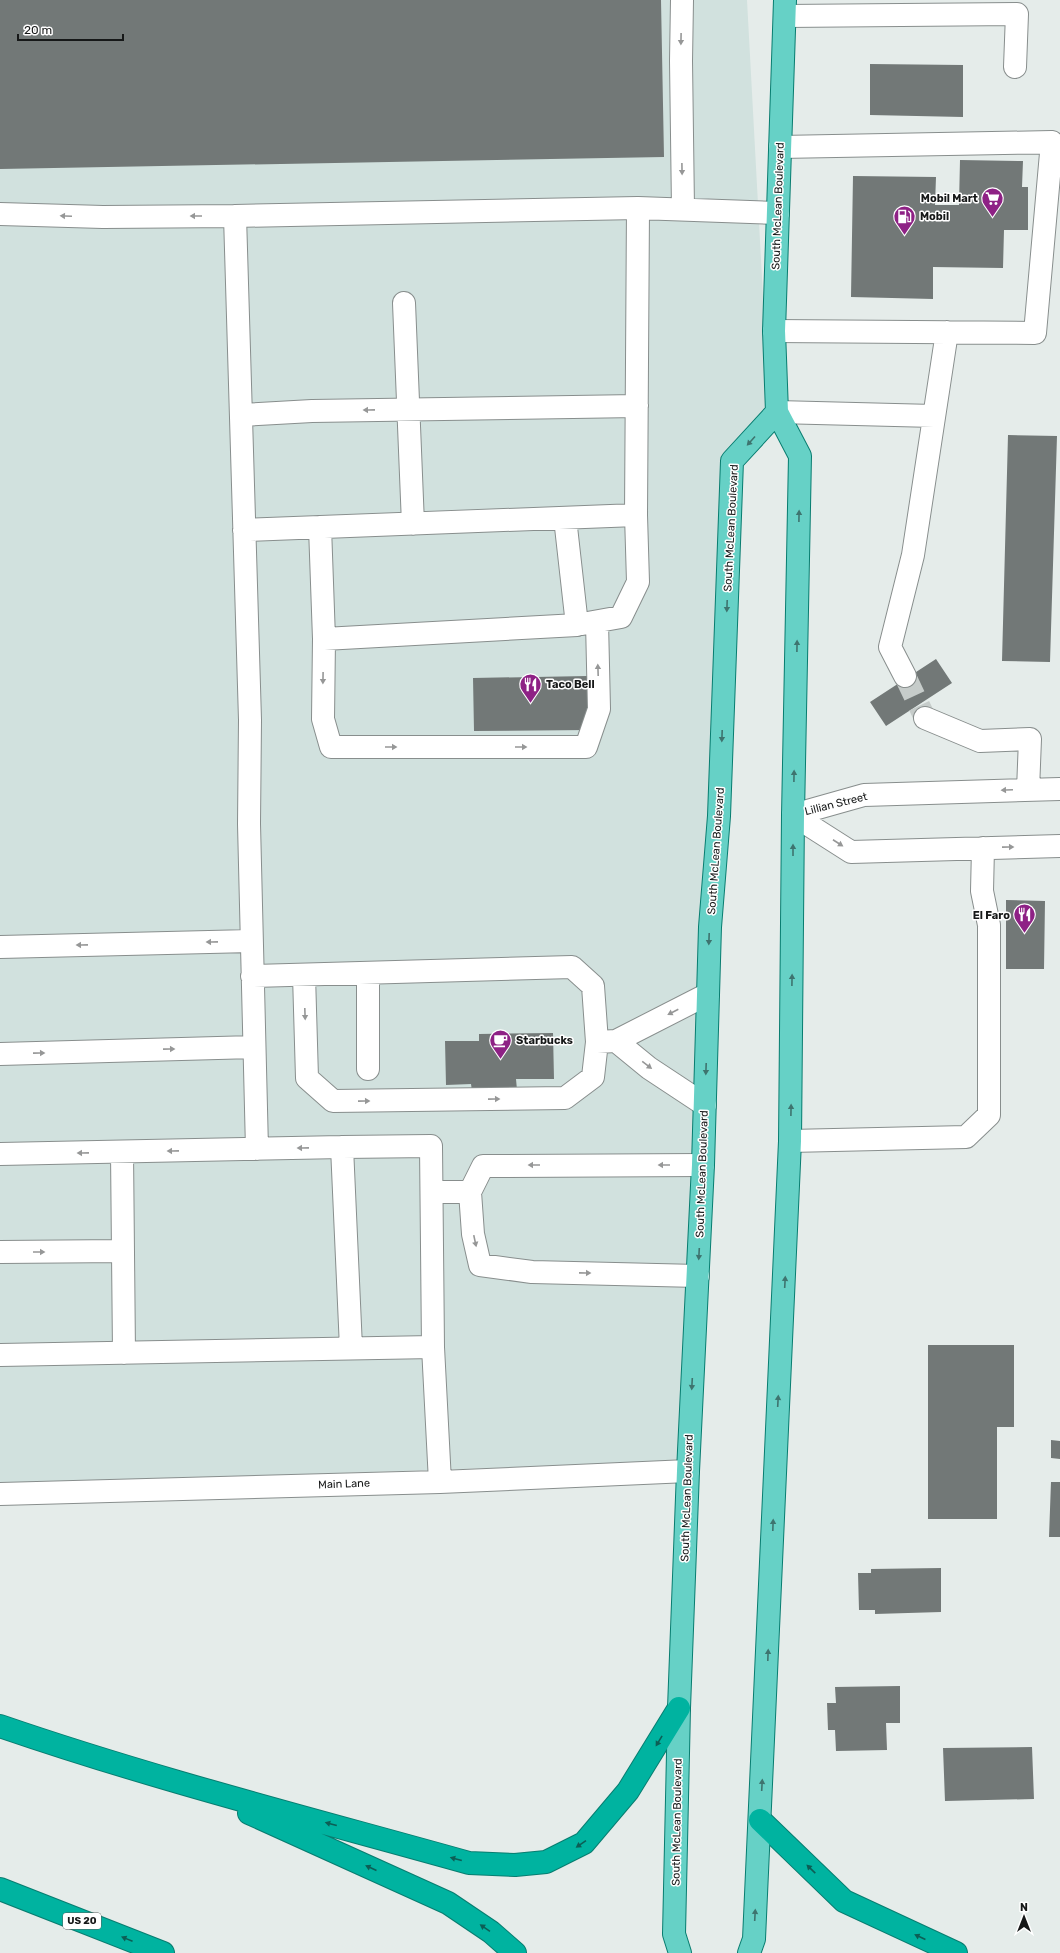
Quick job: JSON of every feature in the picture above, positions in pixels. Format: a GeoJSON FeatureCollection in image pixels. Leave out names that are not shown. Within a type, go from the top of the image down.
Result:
{"type":"FeatureCollection","features":[{"type":"Feature","properties":{"kind":"highway"},"geometry":{"type":"LineString","coordinates":[[0,1726],[60,1747],[185,1784],[469,1863],[515,1865],[546,1862],[584,1844],[628,1791],[679,1708]]}},
{"type":"Feature","properties":{"kind":"highway"},"geometry":{"type":"LineString","coordinates":[[185,1784],[448,1903],[491,1932],[516,1953]]}},
{"type":"Feature","properties":{"kind":"highway"},"geometry":{"type":"LineString","coordinates":[[760,1820],[844,1901],[956,1953]]}},
{"type":"Feature","properties":{"kind":"highway","name":"US 20"},"geometry":{"type":"LineString","coordinates":[[0,1888],[163,1953]]}},
{"type":"Feature","properties":{"kind":"main road","name":"South McLean Boulevard"},"geometry":{"type":"LineString","coordinates":[[749,1953],[754,1939],[790,1141],[793,815],[800,456],[777,412],[774,331],[785,8]]}},
{"type":"Feature","properties":{"kind":"main road","name":"South McLean Boulevard"},"geometry":{"type":"LineString","coordinates":[[680,1953],[674,1934],[679,1708],[688,1471],[703,1165],[710,927],[719,816],[732,461],[777,412]]}},
{"type":"Feature","properties":{"kind":"street"},"geometry":{"type":"LineString","coordinates":[[682,0],[681,61],[683,209]]}},
{"type":"Feature","properties":{"kind":"street"},"geometry":{"type":"LineString","coordinates":[[785,8],[1017,14],[1015,68]]}},
{"type":"Feature","properties":{"kind":"street"},"geometry":{"type":"LineString","coordinates":[[774,331],[1035,333],[1052,142],[780,147]]}},
{"type":"Feature","properties":{"kind":"street"},"geometry":{"type":"LineString","coordinates":[[324,639],[587,624],[621,616],[638,582],[636,515],[638,208]]}},
{"type":"Feature","properties":{"kind":"street"},"geometry":{"type":"LineString","coordinates":[[0,214],[104,217],[235,216],[638,208],[778,213]]}},
{"type":"Feature","properties":{"kind":"street"},"geometry":{"type":"LineString","coordinates":[[235,216],[250,720],[249,824],[257,1149]]}},
{"type":"Feature","properties":{"kind":"street"},"geometry":{"type":"LineString","coordinates":[[404,303],[413,524]]}},
{"type":"Feature","properties":{"kind":"street"},"geometry":{"type":"LineString","coordinates":[[905,676],[890,647],[913,555],[947,332]]}},
{"type":"Feature","properties":{"kind":"street"},"geometry":{"type":"LineString","coordinates":[[241,415],[312,411],[637,406]]}},
{"type":"Feature","properties":{"kind":"street"},"geometry":{"type":"LineString","coordinates":[[777,412],[934,416]]}},
{"type":"Feature","properties":{"kind":"street"},"geometry":{"type":"LineString","coordinates":[[244,530],[636,515]]}},
{"type":"Feature","properties":{"kind":"street"},"geometry":{"type":"LineString","coordinates":[[320,527],[324,639],[323,719],[330,747],[586,747],[599,709],[587,624],[566,518]]}},
{"type":"Feature","properties":{"kind":"street"},"geometry":{"type":"LineString","coordinates":[[925,718],[980,741],[1030,739],[1028,790]]}},
{"type":"Feature","properties":{"kind":"street","name":"Lillian Street"},"geometry":{"type":"LineString","coordinates":[[793,815],[864,795],[1060,789]]}},
{"type":"Feature","properties":{"kind":"street","name":"Lillian Street"},"geometry":{"type":"LineString","coordinates":[[793,815],[851,852],[1060,846]]}},
{"type":"Feature","properties":{"kind":"street"},"geometry":{"type":"LineString","coordinates":[[790,1141],[966,1137],[989,1115],[989,925],[982,891],[983,848]]}},
{"type":"Feature","properties":{"kind":"street"},"geometry":{"type":"LineString","coordinates":[[0,947],[251,941]]}},
{"type":"Feature","properties":{"kind":"street"},"geometry":{"type":"LineString","coordinates":[[252,976],[304,975],[368,974],[572,967],[593,986],[607,1042],[593,1077],[565,1098],[333,1101],[308,1078],[304,975]]}},
{"type":"Feature","properties":{"kind":"street"},"geometry":{"type":"LineString","coordinates":[[368,974],[368,1069]]}},
{"type":"Feature","properties":{"kind":"street"},"geometry":{"type":"LineString","coordinates":[[607,1042],[708,994]]}},
{"type":"Feature","properties":{"kind":"street"},"geometry":{"type":"LineString","coordinates":[[607,1042],[705,1105]]}},
{"type":"Feature","properties":{"kind":"street"},"geometry":{"type":"LineString","coordinates":[[0,1054],[254,1047]]}},
{"type":"Feature","properties":{"kind":"street"},"geometry":{"type":"LineString","coordinates":[[0,1154],[432,1146],[433,1347],[440,1482]]}},
{"type":"Feature","properties":{"kind":"street"},"geometry":{"type":"LineString","coordinates":[[342,1147],[351,1348]]}},
{"type":"Feature","properties":{"kind":"street"},"geometry":{"type":"LineString","coordinates":[[122,1152],[124,1353]]}},
{"type":"Feature","properties":{"kind":"street"},"geometry":{"type":"LineString","coordinates":[[698,1276],[532,1272],[480,1265],[473,1234],[470,1192],[483,1166],[703,1165]]}},
{"type":"Feature","properties":{"kind":"street"},"geometry":{"type":"LineString","coordinates":[[432,1192],[470,1192]]}},
{"type":"Feature","properties":{"kind":"street"},"geometry":{"type":"LineString","coordinates":[[0,1252],[123,1251]]}},
{"type":"Feature","properties":{"kind":"street"},"geometry":{"type":"LineString","coordinates":[[0,1355],[433,1347]]}},
{"type":"Feature","properties":{"kind":"street","name":"Main Lane"},"geometry":{"type":"LineString","coordinates":[[0,1494],[440,1482],[688,1471]]}},
{"type":"Feature","properties":{"kind":"shaded area"},"geometry":{"type":"Polygon","coordinates":[[[0,0],[747,0],[769,408],[726,463],[681,1462],[0,1484],[0,0]]]}},
{"type":"Feature","properties":{"kind":"building"},"geometry":{"type":"Polygon","coordinates":[[[0,0],[661,0],[664,157],[0,169],[0,0]]]}},
{"type":"Feature","properties":{"kind":"building"},"geometry":{"type":"Polygon","coordinates":[[[870,64],[963,65],[963,117],[870,115],[870,64]]]}},
{"type":"Feature","properties":{"kind":"building","name":"Mobil"},"geometry":{"type":"Polygon","coordinates":[[[960,160],[1023,161],[1022,187],[1028,187],[1028,230],[1004,230],[1003,268],[933,267],[933,299],[851,297],[853,176],[936,177],[935,205],[959,205],[960,160]]]}},
{"type":"Feature","properties":{"kind":"building"},"geometry":{"type":"Polygon","coordinates":[[[1008,435],[1057,436],[1050,662],[1002,661],[1008,435]]]}},
{"type":"Feature","properties":{"kind":"building"},"geometry":{"type":"Polygon","coordinates":[[[936,659],[952,683],[886,726],[870,702],[936,659]]]}},
{"type":"Feature","properties":{"kind":"building","name":"Taco Bell"},"geometry":{"type":"Polygon","coordinates":[[[588,676],[589,730],[474,731],[473,678],[588,676]]]}},
{"type":"Feature","properties":{"kind":"building","name":"El Faro"},"geometry":{"type":"Polygon","coordinates":[[[1006,900],[1045,901],[1044,969],[1006,969],[1006,900]]]}},
{"type":"Feature","properties":{"kind":"building","name":"Starbucks"},"geometry":{"type":"Polygon","coordinates":[[[553,1033],[554,1079],[516,1079],[517,1090],[472,1091],[471,1084],[446,1085],[445,1041],[479,1041],[479,1034],[553,1033]]]}},
{"type":"Feature","properties":{"kind":"building"},"geometry":{"type":"Polygon","coordinates":[[[928,1345],[1014,1345],[1014,1427],[997,1427],[997,1519],[928,1519],[928,1345]]]}},
{"type":"Feature","properties":{"kind":"building"},"geometry":{"type":"Polygon","coordinates":[[[1051,1440],[1060,1441],[1060,1459],[1051,1458],[1051,1440]]]}},
{"type":"Feature","properties":{"kind":"building"},"geometry":{"type":"Polygon","coordinates":[[[1051,1482],[1060,1482],[1060,1537],[1049,1537],[1051,1482]]]}},
{"type":"Feature","properties":{"kind":"building"},"geometry":{"type":"Polygon","coordinates":[[[941,1568],[941,1612],[875,1614],[875,1610],[859,1610],[858,1573],[871,1573],[871,1569],[941,1568]]]}},
{"type":"Feature","properties":{"kind":"building"},"geometry":{"type":"Polygon","coordinates":[[[900,1686],[900,1723],[886,1723],[887,1750],[836,1751],[835,1730],[828,1730],[827,1703],[836,1703],[835,1687],[900,1686]]]}},
{"type":"Feature","properties":{"kind":"building"},"geometry":{"type":"Polygon","coordinates":[[[1032,1747],[1034,1799],[945,1801],[943,1748],[1032,1747]]]}},
{"type":"Feature","properties":{"kind":"tunnel"},"geometry":{"type":"LineString","coordinates":[[905,676],[925,718]]}},
{"type":"Feature","properties":{"kind":"place","name":"Mobil Mart"},"geometry":{"type":"Point","coordinates":[993,218]}},
{"type":"Feature","properties":{"kind":"place","name":"Mobil"},"geometry":{"type":"Point","coordinates":[905,236]}},
{"type":"Feature","properties":{"kind":"place","name":"Taco Bell"},"geometry":{"type":"Point","coordinates":[531,704]}},
{"type":"Feature","properties":{"kind":"place","name":"El Faro"},"geometry":{"type":"Point","coordinates":[1025,934]}},
{"type":"Feature","properties":{"kind":"place","name":"Starbucks"},"geometry":{"type":"Point","coordinates":[500,1060]}}]}
